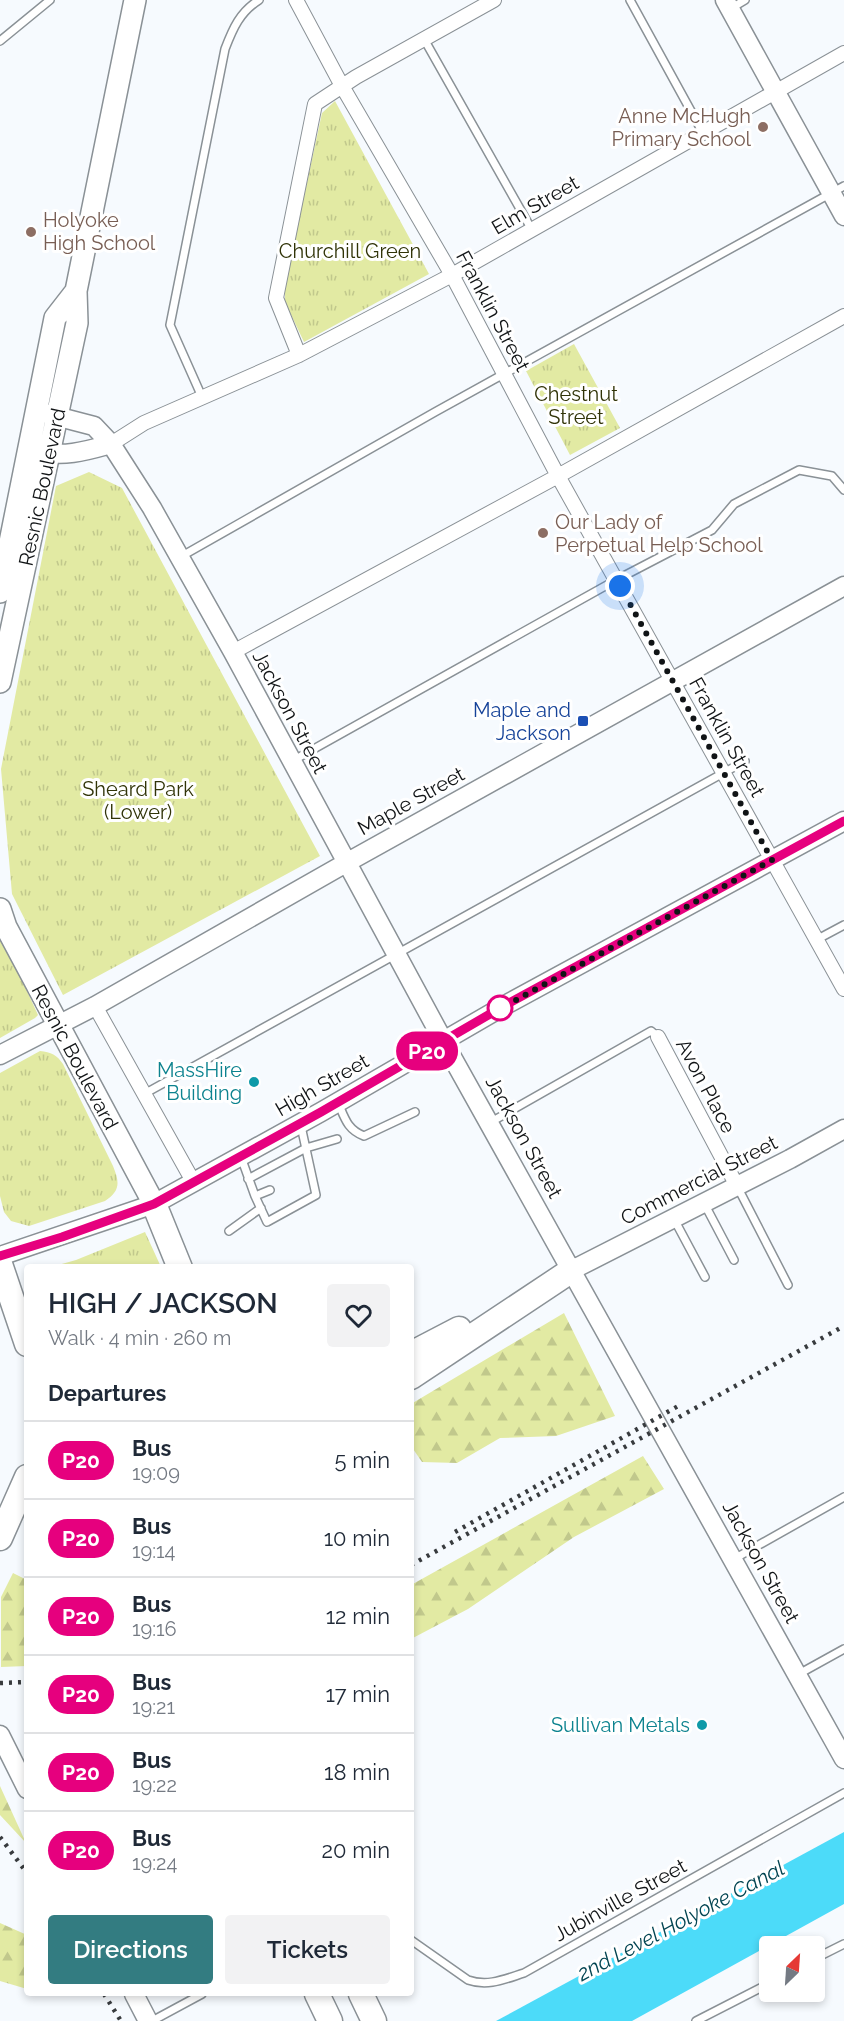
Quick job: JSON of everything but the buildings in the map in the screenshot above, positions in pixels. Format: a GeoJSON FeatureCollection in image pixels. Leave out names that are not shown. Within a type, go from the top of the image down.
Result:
{"type":"FeatureCollection","features":[{"type":"Feature","properties":{"kind":"highway"},"geometry":{"type":"LineString","coordinates":[[154,1204],[178,1264]]}},
{"type":"Feature","properties":{"kind":"highway"},"geometry":{"type":"LineString","coordinates":[[0,1264],[24,1335]]}},
{"type":"Feature","properties":{"kind":"highway"},"geometry":{"type":"LineString","coordinates":[[414,1352],[572,1270]]}},
{"type":"Feature","properties":{"kind":"highway"},"geometry":{"type":"LineString","coordinates":[[414,1375],[572,1270]]}},
{"type":"Feature","properties":{"kind":"highway"},"geometry":{"type":"LineString","coordinates":[[0,1538],[14,1493]]}},
{"type":"Feature","properties":{"kind":"highway"},"geometry":{"type":"LineString","coordinates":[[318,1996],[330,2021]]}},
{"type":"Feature","properties":{"kind":"highway"},"geometry":{"type":"LineString","coordinates":[[330,1996],[341,2021]]}},
{"type":"Feature","properties":{"kind":"highway"},"geometry":{"type":"LineString","coordinates":[[362,1996],[374,2021]]}},
{"type":"Feature","properties":{"kind":"highway"},"geometry":{"type":"LineString","coordinates":[[375,1996],[381,2021]]}},
{"type":"Feature","properties":{"kind":"main road","name":"Resnic Boulevard"},"geometry":{"type":"LineString","coordinates":[[0,592],[39,452],[58,415],[77,323],[76,291],[135,0]]}},
{"type":"Feature","properties":{"kind":"main road","name":"Resnic Boulevard"},"geometry":{"type":"LineString","coordinates":[[0,682],[39,452],[37,411],[55,318],[76,291]]}},
{"type":"Feature","properties":{"kind":"main road","name":"Resnic Boulevard"},"geometry":{"type":"LineString","coordinates":[[0,909],[6,927],[154,1204]]}},
{"type":"Feature","properties":{"kind":"street","name":"Franklin Street"},"geometry":{"type":"LineString","coordinates":[[296,0],[342,86],[452,275],[558,476],[844,989]]}},
{"type":"Feature","properties":{"kind":"street"},"geometry":{"type":"LineString","coordinates":[[299,355],[276,298],[315,104],[342,86],[494,0]]}},
{"type":"Feature","properties":{"kind":"street"},"geometry":{"type":"LineString","coordinates":[[733,3],[776,92],[838,190],[844,216]]}},
{"type":"Feature","properties":{"kind":"street","name":"Elm Street"},"geometry":{"type":"LineString","coordinates":[[111,444],[144,423],[299,355],[452,275],[844,53]]}},
{"type":"Feature","properties":{"kind":"street"},"geometry":{"type":"LineString","coordinates":[[233,652],[558,476],[844,316]]}},
{"type":"Feature","properties":{"kind":"street","name":"Jackson Street"},"geometry":{"type":"LineString","coordinates":[[37,411],[94,426],[111,444],[152,507],[444,1041],[844,1759]]}},
{"type":"Feature","properties":{"kind":"street"},"geometry":{"type":"LineString","coordinates":[[39,452],[80,453],[111,444]]}},
{"type":"Feature","properties":{"kind":"street","name":"Maple Street"},"geometry":{"type":"LineString","coordinates":[[0,1055],[95,1006],[844,585]]}},
{"type":"Feature","properties":{"kind":"street","name":"High Street"},"geometry":{"type":"LineString","coordinates":[[0,1256],[154,1204],[300,1124],[509,1003],[844,821]]}},
{"type":"Feature","properties":{"kind":"street"},"geometry":{"type":"LineString","coordinates":[[95,1006],[194,1183]]}},
{"type":"Feature","properties":{"kind":"street","name":"Avon Place"},"geometry":{"type":"LineString","coordinates":[[658,1037],[737,1186]]}},
{"type":"Feature","properties":{"kind":"street","name":"Commercial Street"},"geometry":{"type":"LineString","coordinates":[[572,1270],[844,1129]]}},
{"type":"Feature","properties":{"kind":"street"},"geometry":{"type":"LineString","coordinates":[[0,1735],[24,1783]]}},
{"type":"Feature","properties":{"kind":"street"},"geometry":{"type":"LineString","coordinates":[[135,1996],[150,2021]]}},
{"type":"Feature","properties":{"kind":"lane"},"geometry":{"type":"LineString","coordinates":[[0,41],[50,0]]}},
{"type":"Feature","properties":{"kind":"lane"},"geometry":{"type":"LineString","coordinates":[[202,397],[170,325],[225,49],[235,24],[248,7],[259,0]]}},
{"type":"Feature","properties":{"kind":"lane"},"geometry":{"type":"LineString","coordinates":[[630,0],[703,133]]}},
{"type":"Feature","properties":{"kind":"lane"},"geometry":{"type":"LineString","coordinates":[[424,39],[532,230]]}},
{"type":"Feature","properties":{"kind":"lane"},"geometry":{"type":"LineString","coordinates":[[180,557],[435,412],[838,190]]}},
{"type":"Feature","properties":{"kind":"lane"},"geometry":{"type":"LineString","coordinates":[[292,761],[616,580],[712,530],[734,504],[799,470],[832,476],[844,490]]}},
{"type":"Feature","properties":{"kind":"lane"},"geometry":{"type":"LineString","coordinates":[[144,1094],[744,761]]}},
{"type":"Feature","properties":{"kind":"lane"},"geometry":{"type":"LineString","coordinates":[[816,940],[844,925]]}},
{"type":"Feature","properties":{"kind":"lane"},"geometry":{"type":"LineString","coordinates":[[490,1122],[651,1031],[658,1037]]}},
{"type":"Feature","properties":{"kind":"lane"},"geometry":{"type":"LineString","coordinates":[[338,1102],[347,1124],[356,1133],[364,1136],[415,1112]]}},
{"type":"Feature","properties":{"kind":"lane"},"geometry":{"type":"LineString","coordinates":[[241,1157],[267,1221],[316,1196],[300,1124]]}},
{"type":"Feature","properties":{"kind":"lane"},"geometry":{"type":"LineString","coordinates":[[248,1179],[306,1148],[337,1139]]}},
{"type":"Feature","properties":{"kind":"lane"},"geometry":{"type":"LineString","coordinates":[[303,1176],[311,1173]]}},
{"type":"Feature","properties":{"kind":"lane"},"geometry":{"type":"LineString","coordinates":[[737,1186],[788,1285]]}},
{"type":"Feature","properties":{"kind":"lane"},"geometry":{"type":"LineString","coordinates":[[255,1196],[270,1190]]}},
{"type":"Feature","properties":{"kind":"lane"},"geometry":{"type":"LineString","coordinates":[[704,1203],[734,1260]]}},
{"type":"Feature","properties":{"kind":"lane"},"geometry":{"type":"LineString","coordinates":[[229,1231],[261,1208]]}},
{"type":"Feature","properties":{"kind":"lane"},"geometry":{"type":"LineString","coordinates":[[674,1219],[705,1277]]}},
{"type":"Feature","properties":{"kind":"lane"},"geometry":{"type":"LineString","coordinates":[[734,1559],[844,1497]]}},
{"type":"Feature","properties":{"kind":"lane"},"geometry":{"type":"LineString","coordinates":[[797,1675],[844,1649]]}},
{"type":"Feature","properties":{"kind":"lane","name":"Jubinville Street"},"geometry":{"type":"LineString","coordinates":[[414,1942],[468,1980],[477,1983],[489,1984],[524,1973],[844,1793]]}},
{"type":"Feature","properties":{"kind":"lane"},"geometry":{"type":"LineString","coordinates":[[825,1954],[844,1944]]}},
{"type":"Feature","properties":{"kind":"lane"},"geometry":{"type":"LineString","coordinates":[[696,2021],[759,1989]]}},
{"type":"Feature","properties":{"kind":"lane"},"geometry":{"type":"LineString","coordinates":[[150,2021],[198,1996]]}},
{"type":"Feature","properties":{"kind":"green space","name":"Churchill Green"},"geometry":{"type":"Polygon","coordinates":[[[335,101],[429,274],[304,342],[285,302],[285,284],[322,113],[335,101]]]}},
{"type":"Feature","properties":{"kind":"green space","name":"Chestnut Street"},"geometry":{"type":"Polygon","coordinates":[[[574,344],[620,428],[570,455],[526,371],[574,344]]]}},
{"type":"Feature","properties":{"kind":"green space","name":"Sheard Park (Lower)"},"geometry":{"type":"Polygon","coordinates":[[[89,472],[122,488],[320,856],[63,995],[12,894],[1,769],[56,486],[89,472]]]}},
{"type":"Feature","properties":{"kind":"green space"},"geometry":{"type":"Polygon","coordinates":[[[0,932],[38,1015],[0,1038],[0,932]]]}},
{"type":"Feature","properties":{"kind":"green space"},"geometry":{"type":"Polygon","coordinates":[[[40,1051],[53,1054],[63,1064],[113,1166],[118,1182],[114,1194],[105,1201],[29,1226],[11,1221],[4,1212],[0,1196],[0,1073],[40,1051]]]}},
{"type":"Feature","properties":{"kind":"green space"},"geometry":{"type":"Polygon","coordinates":[[[145,1232],[160,1264],[62,1264],[145,1232]]]}},
{"type":"Feature","properties":{"kind":"green space"},"geometry":{"type":"Polygon","coordinates":[[[564,1313],[615,1416],[556,1436],[500,1438],[457,1463],[422,1462],[414,1450],[414,1402],[564,1313]]]}},
{"type":"Feature","properties":{"kind":"green space"},"geometry":{"type":"Polygon","coordinates":[[[643,1456],[664,1489],[574,1537],[468,1609],[414,1637],[414,1583],[643,1456]]]}},
{"type":"Feature","properties":{"kind":"green space"},"geometry":{"type":"Polygon","coordinates":[[[13,1573],[24,1578],[24,1666],[1,1667],[1,1597],[13,1573]]]}},
{"type":"Feature","properties":{"kind":"green space"},"geometry":{"type":"Polygon","coordinates":[[[0,1786],[24,1841],[0,1815],[0,1786]]]}},
{"type":"Feature","properties":{"kind":"green space"},"geometry":{"type":"Polygon","coordinates":[[[0,1923],[24,1934],[24,1988],[0,1981],[0,1923]]]}},
{"type":"Feature","properties":{"kind":"water","name":"2nd Level Holyoke Canal"},"geometry":{"type":"Polygon","coordinates":[[[844,1832],[844,1904],[786,1936],[759,1936],[759,1951],[632,2021],[496,2021],[844,1832]]]}},
{"type":"Feature","properties":{"kind":"railway"},"geometry":{"type":"LineString","coordinates":[[414,1563],[844,1326]]}},
{"type":"Feature","properties":{"kind":"railway"},"geometry":{"type":"LineString","coordinates":[[455,1532],[680,1405]]}},
{"type":"Feature","properties":{"kind":"railway"},"geometry":{"type":"LineString","coordinates":[[0,1683],[24,1682]]}},
{"type":"Feature","properties":{"kind":"railway"},"geometry":{"type":"LineString","coordinates":[[0,1837],[24,1869]]}},
{"type":"Feature","properties":{"kind":"railway"},"geometry":{"type":"LineString","coordinates":[[105,1996],[121,2021]]}},
{"type":"Feature","properties":{"kind":"bus line","name":"P20"},"geometry":{"type":"LineString","coordinates":[[0,1256],[62,1237],[154,1204],[321,1112],[509,1003],[844,821]]}},
{"type":"Feature","properties":{"kind":"place","name":"Anne McHugh Primary School"},"geometry":{"type":"Point","coordinates":[763,127]}},
{"type":"Feature","properties":{"kind":"place","name":"Holyoke High School"},"geometry":{"type":"Point","coordinates":[31,232]}},
{"type":"Feature","properties":{"kind":"place","name":"Our Lady of Perpetual Help School"},"geometry":{"type":"Point","coordinates":[543,533]}},
{"type":"Feature","properties":{"kind":"place","name":"Maple and Jackson"},"geometry":{"type":"Point","coordinates":[583,721]}},
{"type":"Feature","properties":{"kind":"place","name":"MassHire Building"},"geometry":{"type":"Point","coordinates":[254,1082]}},
{"type":"Feature","properties":{"kind":"place","name":"Sullivan Metals"},"geometry":{"type":"Point","coordinates":[702,1725]}},
{"type":"Feature","properties":{"kind":"route"},"geometry":{"type":"LineString","coordinates":[[500,1008],[494,1012],[772,860],[620,586]]}}]}
